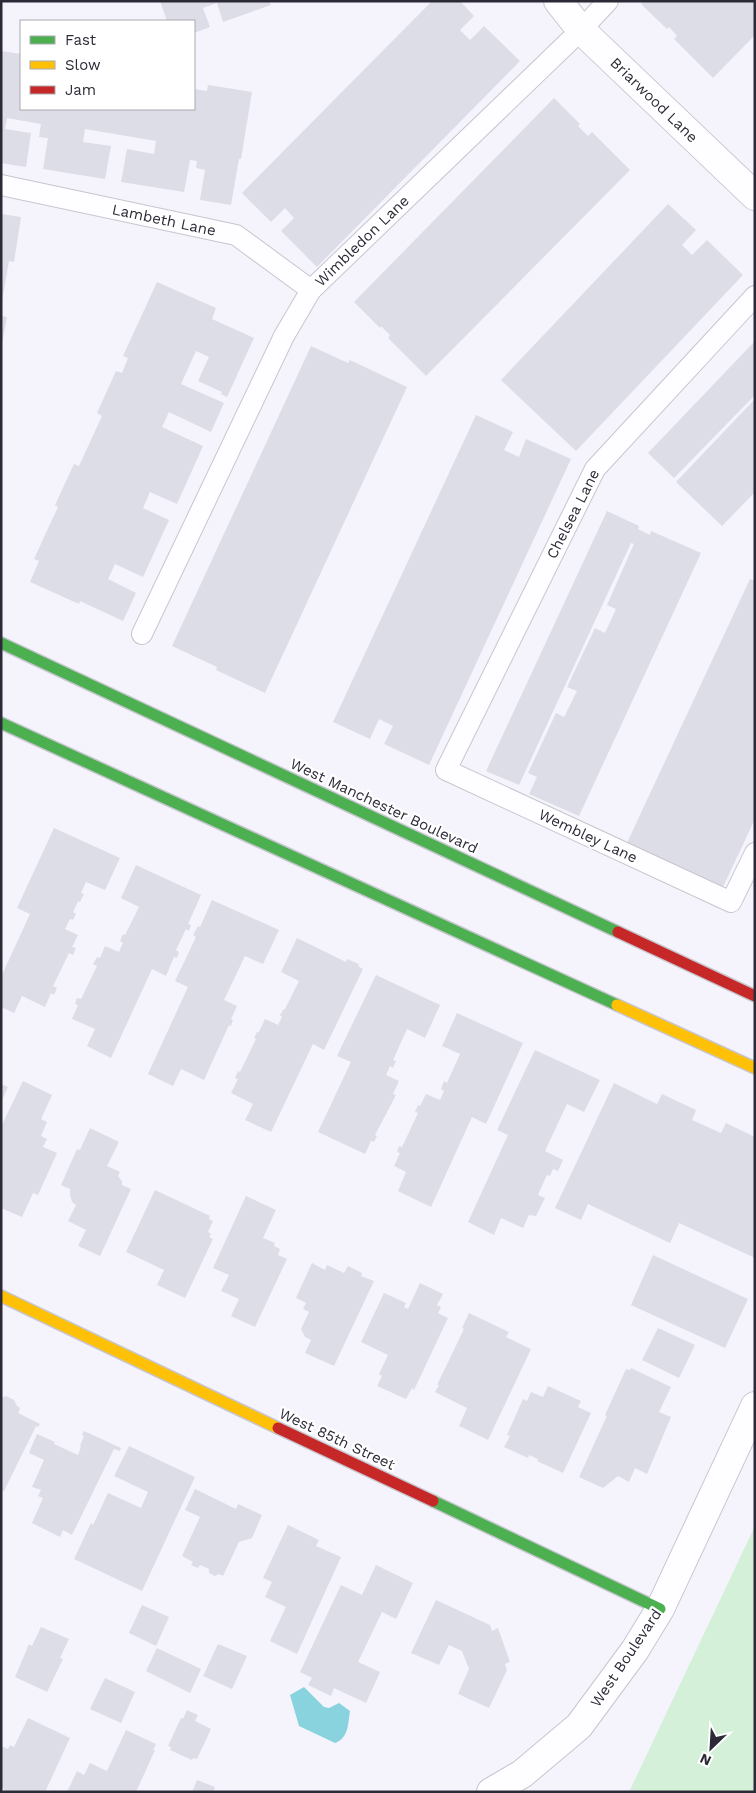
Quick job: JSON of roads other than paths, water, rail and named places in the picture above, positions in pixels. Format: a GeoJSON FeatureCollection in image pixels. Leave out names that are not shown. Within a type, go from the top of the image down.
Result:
{"type":"FeatureCollection","features":[{"type":"Feature","properties":{"kind":"main road","name":"West Manchester Boulevard"},"geometry":{"type":"LineString","coordinates":[[1,643],[755,996]]}},
{"type":"Feature","properties":{"kind":"main road"},"geometry":{"type":"LineString","coordinates":[[1,723],[755,1068]]}},
{"type":"Feature","properties":{"kind":"main road","name":"West 85th Street"},"geometry":{"type":"LineString","coordinates":[[1,1296],[660,1609]]}},
{"type":"Feature","properties":{"kind":"street","name":"Briarwood Lane"},"geometry":{"type":"LineString","coordinates":[[558,1],[581,30],[755,196]]}},
{"type":"Feature","properties":{"kind":"street","name":"West Boulevard"},"geometry":{"type":"LineString","coordinates":[[490,1792],[522,1774],[579,1726],[635,1650],[660,1609],[755,1406]]}},
{"type":"Feature","properties":{"kind":"lane","name":"Wimbledon Lane"},"geometry":{"type":"LineString","coordinates":[[142,634],[284,336],[311,290],[581,30],[608,1]]}},
{"type":"Feature","properties":{"kind":"lane","name":"Lambeth Lane"},"geometry":{"type":"LineString","coordinates":[[1,185],[236,235],[311,290]]}},
{"type":"Feature","properties":{"kind":"lane","name":"Chelsea Lane"},"geometry":{"type":"LineString","coordinates":[[446,770],[595,469],[755,296]]}},
{"type":"Feature","properties":{"kind":"lane","name":"Wembley Lane"},"geometry":{"type":"LineString","coordinates":[[446,770],[731,902],[755,853]]}},
{"type":"Feature","properties":{"kind":"water"},"geometry":{"type":"Polygon","coordinates":[[[304,1687],[324,1707],[329,1708],[339,1703],[350,1711],[347,1730],[340,1741],[335,1743],[299,1726],[290,1695],[304,1687]]]}}]}
